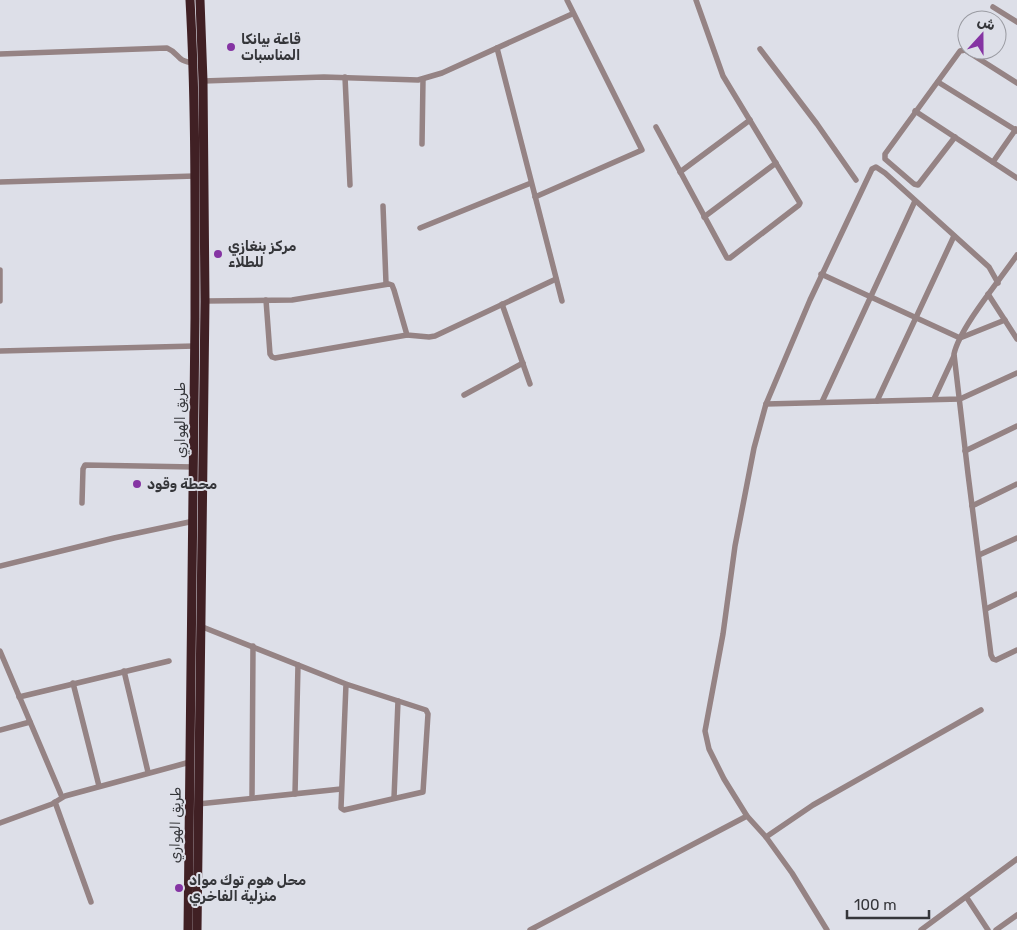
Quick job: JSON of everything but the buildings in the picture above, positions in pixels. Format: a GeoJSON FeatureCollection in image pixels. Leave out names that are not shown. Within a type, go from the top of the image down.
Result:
{"type":"FeatureCollection","features":[{"type":"Feature","properties":{"kind":"highway","name":"طريق الهواري"},"geometry":{"type":"LineString","coordinates":[[188,930],[198,804],[204,301],[203,81],[190,0]]}},
{"type":"Feature","properties":{"kind":"highway","name":"طريق الهواري"},"geometry":{"type":"LineString","coordinates":[[197,930],[193,885],[190,762],[194,521],[194,63],[200,0]]}},
{"type":"Feature","properties":{"kind":"street"},"geometry":{"type":"LineString","coordinates":[[535,197],[642,150],[572,14],[567,0]]}},
{"type":"Feature","properties":{"kind":"street"},"geometry":{"type":"LineString","coordinates":[[656,127],[726,257],[730,258],[799,206],[800,203],[723,76],[696,0]]}},
{"type":"Feature","properties":{"kind":"street"},"geometry":{"type":"LineString","coordinates":[[993,7],[1017,22]]}},
{"type":"Feature","properties":{"kind":"street"},"geometry":{"type":"LineString","coordinates":[[203,81],[345,77],[418,80],[442,73],[572,14]]}},
{"type":"Feature","properties":{"kind":"street"},"geometry":{"type":"LineString","coordinates":[[0,54],[167,48],[173,51],[180,60],[194,63]]}},
{"type":"Feature","properties":{"kind":"street"},"geometry":{"type":"LineString","coordinates":[[497,48],[562,301]]}},
{"type":"Feature","properties":{"kind":"street"},"geometry":{"type":"LineString","coordinates":[[760,49],[817,124],[856,180]]}},
{"type":"Feature","properties":{"kind":"street"},"geometry":{"type":"LineString","coordinates":[[955,137],[920,184],[914,184],[886,160],[885,157],[916,111],[962,50],[1017,83]]}},
{"type":"Feature","properties":{"kind":"street"},"geometry":{"type":"LineString","coordinates":[[345,77],[350,185]]}},
{"type":"Feature","properties":{"kind":"street"},"geometry":{"type":"LineString","coordinates":[[422,144],[423,79]]}},
{"type":"Feature","properties":{"kind":"street"},"geometry":{"type":"LineString","coordinates":[[938,82],[1016,129],[993,162]]}},
{"type":"Feature","properties":{"kind":"street"},"geometry":{"type":"LineString","coordinates":[[916,111],[1017,178]]}},
{"type":"Feature","properties":{"kind":"street"},"geometry":{"type":"LineString","coordinates":[[680,172],[750,120]]}},
{"type":"Feature","properties":{"kind":"street"},"geometry":{"type":"LineString","coordinates":[[704,216],[776,163]]}},
{"type":"Feature","properties":{"kind":"street"},"geometry":{"type":"LineString","coordinates":[[827,930],[792,873],[766,837],[747,816],[724,779],[709,749],[706,731],[723,634],[735,546],[754,448],[766,404],[822,274],[872,169],[879,168],[989,267],[998,283]]}},
{"type":"Feature","properties":{"kind":"street"},"geometry":{"type":"LineString","coordinates":[[0,182],[195,176]]}},
{"type":"Feature","properties":{"kind":"street"},"geometry":{"type":"LineString","coordinates":[[420,228],[531,183]]}},
{"type":"Feature","properties":{"kind":"street"},"geometry":{"type":"LineString","coordinates":[[822,402],[915,201]]}},
{"type":"Feature","properties":{"kind":"street"},"geometry":{"type":"LineString","coordinates":[[383,206],[386,284]]}},
{"type":"Feature","properties":{"kind":"street"},"geometry":{"type":"LineString","coordinates":[[877,401],[954,236]]}},
{"type":"Feature","properties":{"kind":"street"},"geometry":{"type":"LineString","coordinates":[[934,399],[960,338],[988,294],[1017,255]]}},
{"type":"Feature","properties":{"kind":"street"},"geometry":{"type":"LineString","coordinates":[[0,270],[0,301]]}},
{"type":"Feature","properties":{"kind":"street"},"geometry":{"type":"LineString","coordinates":[[822,274],[960,338],[1005,320]]}},
{"type":"Feature","properties":{"kind":"street"},"geometry":{"type":"LineString","coordinates":[[266,300],[270,354],[275,358],[407,334],[436,336],[556,279]]}},
{"type":"Feature","properties":{"kind":"street"},"geometry":{"type":"LineString","coordinates":[[204,301],[292,300],[386,284],[392,285],[407,334]]}},
{"type":"Feature","properties":{"kind":"street"},"geometry":{"type":"LineString","coordinates":[[988,294],[1017,339]]}},
{"type":"Feature","properties":{"kind":"street"},"geometry":{"type":"LineString","coordinates":[[502,304],[530,384]]}},
{"type":"Feature","properties":{"kind":"street"},"geometry":{"type":"LineString","coordinates":[[0,351],[195,346]]}},
{"type":"Feature","properties":{"kind":"street"},"geometry":{"type":"LineString","coordinates":[[954,354],[993,659],[996,660],[1017,650]]}},
{"type":"Feature","properties":{"kind":"street"},"geometry":{"type":"LineString","coordinates":[[464,394],[523,363]]}},
{"type":"Feature","properties":{"kind":"street"},"geometry":{"type":"LineString","coordinates":[[766,404],[960,398],[1017,373]]}},
{"type":"Feature","properties":{"kind":"street"},"geometry":{"type":"LineString","coordinates":[[965,451],[1017,426]]}},
{"type":"Feature","properties":{"kind":"street"},"geometry":{"type":"LineString","coordinates":[[82,503],[83,469],[85,465],[194,466]]}},
{"type":"Feature","properties":{"kind":"street"},"geometry":{"type":"LineString","coordinates":[[972,506],[1017,484]]}},
{"type":"Feature","properties":{"kind":"street"},"geometry":{"type":"LineString","coordinates":[[0,566],[114,538],[194,521]]}},
{"type":"Feature","properties":{"kind":"street"},"geometry":{"type":"LineString","coordinates":[[979,555],[1017,538]]}},
{"type":"Feature","properties":{"kind":"street"},"geometry":{"type":"LineString","coordinates":[[986,609],[1017,594]]}},
{"type":"Feature","properties":{"kind":"street"},"geometry":{"type":"LineString","coordinates":[[200,626],[346,684],[424,708],[428,714],[423,791],[421,793],[342,809],[340,806],[346,684]]}},
{"type":"Feature","properties":{"kind":"street"},"geometry":{"type":"LineString","coordinates":[[252,798],[253,646]]}},
{"type":"Feature","properties":{"kind":"street"},"geometry":{"type":"LineString","coordinates":[[0,651],[62,797]]}},
{"type":"Feature","properties":{"kind":"street"},"geometry":{"type":"LineString","coordinates":[[19,697],[169,661]]}},
{"type":"Feature","properties":{"kind":"street"},"geometry":{"type":"LineString","coordinates":[[295,794],[298,664]]}},
{"type":"Feature","properties":{"kind":"street"},"geometry":{"type":"LineString","coordinates":[[124,671],[148,772]]}},
{"type":"Feature","properties":{"kind":"street"},"geometry":{"type":"LineString","coordinates":[[73,683],[99,786]]}},
{"type":"Feature","properties":{"kind":"street"},"geometry":{"type":"LineString","coordinates":[[394,798],[398,701]]}},
{"type":"Feature","properties":{"kind":"street"},"geometry":{"type":"LineString","coordinates":[[766,837],[812,805],[981,710]]}},
{"type":"Feature","properties":{"kind":"street"},"geometry":{"type":"LineString","coordinates":[[0,730],[30,722]]}},
{"type":"Feature","properties":{"kind":"street"},"geometry":{"type":"LineString","coordinates":[[0,823],[55,802],[62,797],[190,762]]}},
{"type":"Feature","properties":{"kind":"street"},"geometry":{"type":"LineString","coordinates":[[198,804],[341,789]]}},
{"type":"Feature","properties":{"kind":"street"},"geometry":{"type":"LineString","coordinates":[[55,802],[91,902]]}},
{"type":"Feature","properties":{"kind":"street"},"geometry":{"type":"LineString","coordinates":[[530,930],[747,816]]}},
{"type":"Feature","properties":{"kind":"street"},"geometry":{"type":"LineString","coordinates":[[921,930],[967,898],[1017,859]]}},
{"type":"Feature","properties":{"kind":"street"},"geometry":{"type":"LineString","coordinates":[[967,898],[988,930]]}},
{"type":"Feature","properties":{"kind":"street"},"geometry":{"type":"LineString","coordinates":[[996,930],[1017,915]]}},
{"type":"Feature","properties":{"kind":"place","name":"قاعة بيانكا المناسبات"},"geometry":{"type":"Point","coordinates":[231,47]}},
{"type":"Feature","properties":{"kind":"place","name":"مركز بنغازي للطلاء"},"geometry":{"type":"Point","coordinates":[218,254]}},
{"type":"Feature","properties":{"kind":"place","name":"محطة وقود"},"geometry":{"type":"Point","coordinates":[137,484]}},
{"type":"Feature","properties":{"kind":"place","name":"محل هوم توك مواد منزلية الفاخري"},"geometry":{"type":"Point","coordinates":[179,888]}}]}
